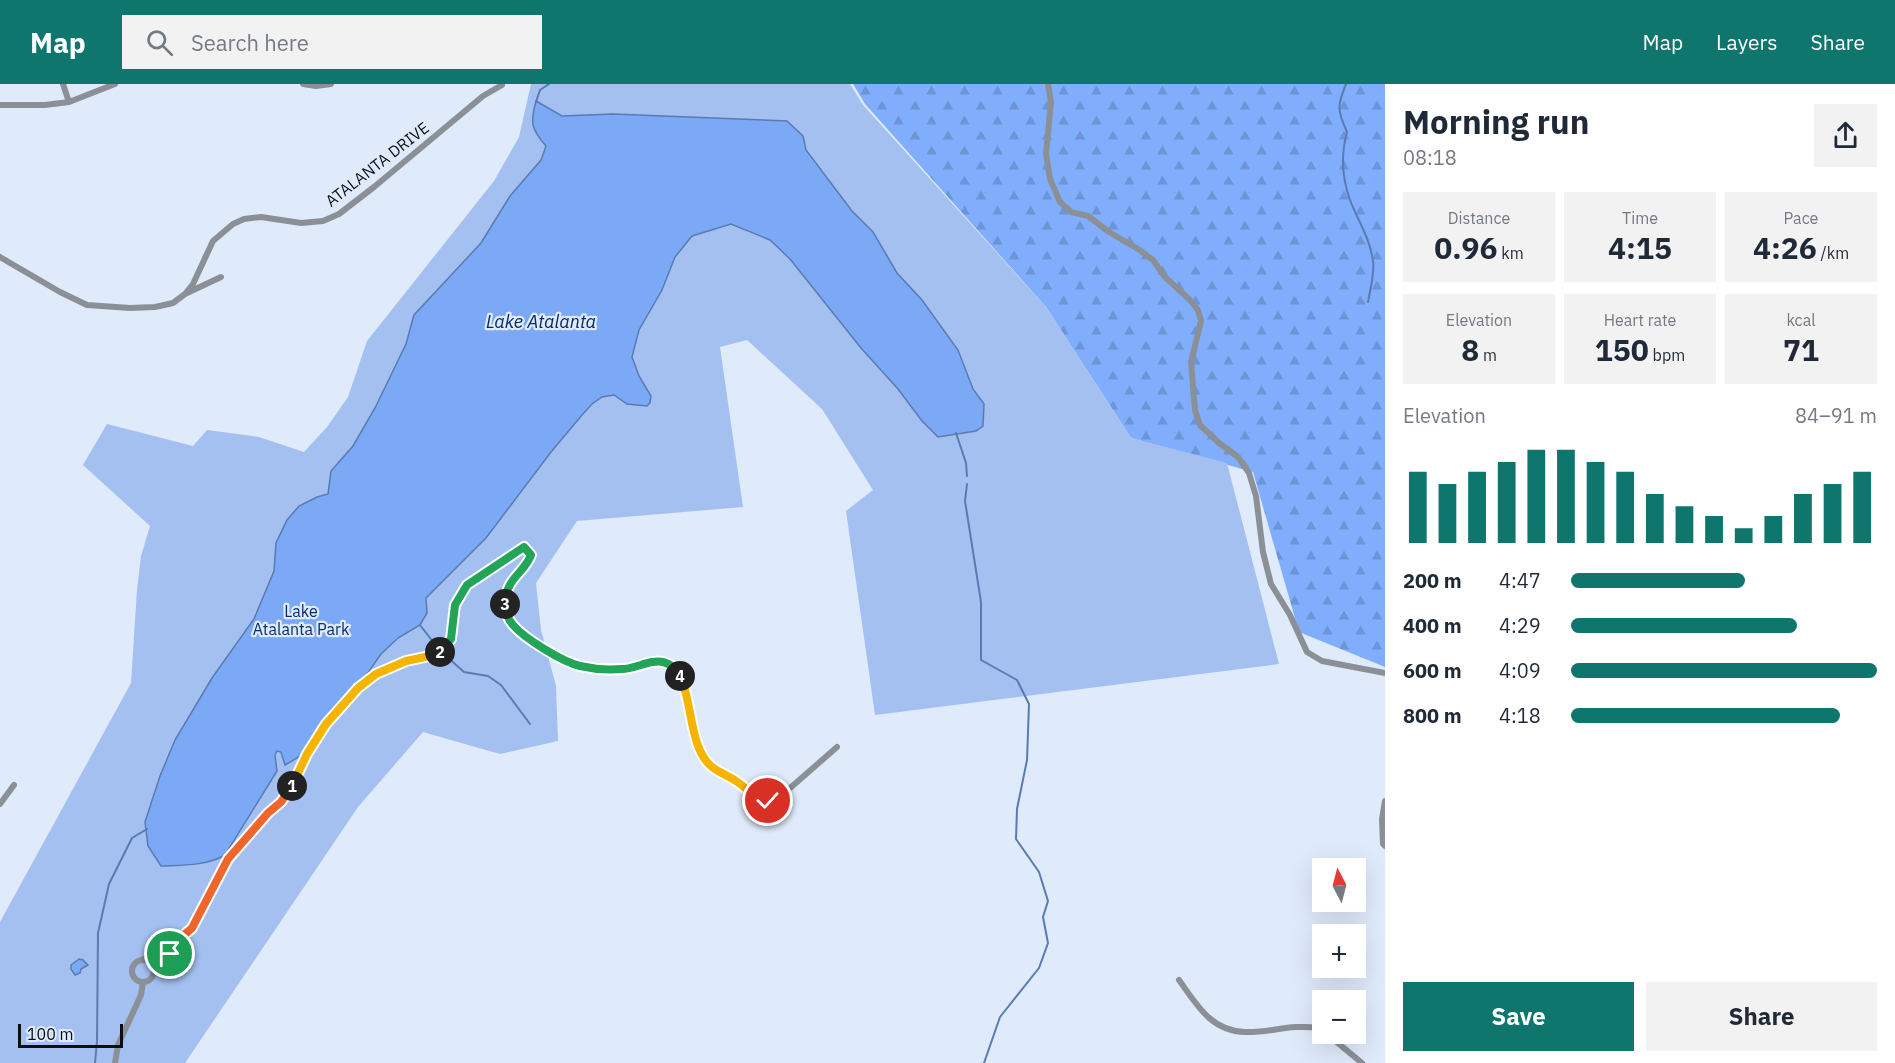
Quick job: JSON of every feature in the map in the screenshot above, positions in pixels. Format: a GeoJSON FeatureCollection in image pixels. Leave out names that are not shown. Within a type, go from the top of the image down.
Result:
{"type":"FeatureCollection","features":[{"type":"Feature","properties":{"kind":"street"},"geometry":{"type":"LineString","coordinates":[[63,84],[69,102]]}},
{"type":"Feature","properties":{"kind":"street"},"geometry":{"type":"LineString","coordinates":[[0,105],[45,105],[69,102],[115,84]]}},
{"type":"Feature","properties":{"kind":"street"},"geometry":{"type":"LineString","coordinates":[[303,84],[316,86],[331,84]]}},
{"type":"Feature","properties":{"kind":"street"},"geometry":{"type":"LineString","coordinates":[[1048,84],[1051,102],[1046,154],[1050,179],[1060,202],[1071,212],[1088,216],[1153,260],[1165,277],[1198,310],[1201,321],[1191,362],[1195,410],[1200,425],[1238,457],[1249,473],[1256,496],[1263,552],[1270,584],[1290,615],[1307,652],[1322,661],[1385,673]]}},
{"type":"Feature","properties":{"kind":"street","name":"ATALANTA DRIVE"},"geometry":{"type":"LineString","coordinates":[[185,294],[193,284],[213,241],[233,224],[244,219],[261,217],[301,223],[323,221],[339,214],[483,96],[502,85]]}},
{"type":"Feature","properties":{"kind":"street"},"geometry":{"type":"LineString","coordinates":[[0,257],[87,305],[154,307],[173,303],[185,294],[221,277]]}},
{"type":"Feature","properties":{"kind":"street"},"geometry":{"type":"LineString","coordinates":[[176,942],[170,954],[150,980],[143,982],[136,980],[132,970],[135,964],[176,942],[192,928],[228,859],[268,813],[281,802],[295,782],[307,754],[341,705],[376,674],[406,661],[440,652],[451,639],[455,605],[467,585],[524,547],[531,555],[513,578],[505,594],[505,610],[513,625],[557,657],[580,666],[623,669],[660,661],[670,664],[678,671],[686,689],[700,753],[711,766],[737,782],[758,799],[768,801],[789,789],[837,747]]}},
{"type":"Feature","properties":{"kind":"street"},"geometry":{"type":"LineString","coordinates":[[0,804],[14,785]]}},
{"type":"Feature","properties":{"kind":"street"},"geometry":{"type":"LineString","coordinates":[[1385,801],[1382,819],[1385,846]]}},
{"type":"Feature","properties":{"kind":"street"},"geometry":{"type":"LineString","coordinates":[[142,960],[152,964],[154,974]]}},
{"type":"Feature","properties":{"kind":"street"},"geometry":{"type":"LineString","coordinates":[[1179,980],[1213,1023],[1227,1030],[1247,1033],[1312,1027]]}},
{"type":"Feature","properties":{"kind":"street"},"geometry":{"type":"LineString","coordinates":[[115,1063],[118,1045],[141,995],[143,982]]}},
{"type":"Feature","properties":{"kind":"street"},"geometry":{"type":"LineString","coordinates":[[1339,1044],[1362,1063]]}},
{"type":"Feature","properties":{"kind":"green space","name":"Lake Atalanta Park"},"geometry":{"type":"Polygon","coordinates":[[[531,84],[850,84],[863,105],[1046,307],[1131,438],[1227,463],[1279,664],[875,715],[846,511],[873,490],[822,409],[747,340],[720,347],[743,507],[577,521],[536,583],[541,630],[556,686],[558,741],[500,754],[423,732],[358,807],[185,1063],[0,1063],[0,922],[131,683],[141,556],[150,526],[83,465],[107,424],[193,446],[207,430],[259,437],[304,452],[327,427],[348,397],[367,341],[494,181],[519,137],[531,84]]]}},
{"type":"Feature","properties":{"kind":"green space"},"geometry":{"type":"Polygon","coordinates":[[[853,84],[1385,84],[1385,667],[1299,632],[1253,472],[1131,438],[1046,307],[865,104],[853,84]]]}},
{"type":"Feature","properties":{"kind":"water","name":"Lake Atalanta"},"geometry":{"type":"Polygon","coordinates":[[[536,101],[562,116],[613,114],[787,121],[803,136],[806,150],[852,211],[873,232],[897,273],[922,300],[958,350],[973,389],[984,404],[983,426],[976,431],[938,437],[861,348],[790,259],[770,240],[731,224],[692,236],[675,257],[662,290],[639,330],[632,357],[639,376],[651,396],[650,403],[647,406],[627,404],[614,395],[602,397],[592,404],[551,452],[486,538],[426,598],[427,613],[420,625],[398,638],[381,654],[358,687],[332,709],[302,755],[285,765],[281,752],[277,751],[275,755],[277,771],[225,855],[202,863],[161,866],[148,846],[145,822],[175,740],[212,678],[254,619],[274,571],[276,543],[287,520],[299,506],[328,494],[331,471],[353,446],[375,408],[406,344],[414,315],[481,243],[510,196],[541,160],[546,146],[537,135],[533,125],[536,101]]]}},
{"type":"Feature","properties":{"kind":"water"},"geometry":{"type":"Polygon","coordinates":[[[79,959],[88,965],[75,975],[71,965],[79,959]]]}},
{"type":"Feature","properties":{"kind":"waterway"},"geometry":{"type":"LineString","coordinates":[[536,102],[540,90],[549,84]]}},
{"type":"Feature","properties":{"kind":"waterway"},"geometry":{"type":"LineString","coordinates":[[1346,84],[1339,108],[1347,132],[1343,166],[1347,192],[1367,237],[1373,261],[1368,302]]}},
{"type":"Feature","properties":{"kind":"waterway"},"geometry":{"type":"LineString","coordinates":[[956,433],[966,463],[967,476]]}},
{"type":"Feature","properties":{"kind":"waterway"},"geometry":{"type":"LineString","coordinates":[[967,484],[965,501],[981,602],[981,660],[1017,680],[1029,704],[1027,760],[1017,809],[1016,839],[1039,872],[1048,901],[1043,917],[1048,943],[1039,968],[1000,1017],[984,1063]]}},
{"type":"Feature","properties":{"kind":"waterway"},"geometry":{"type":"LineString","coordinates":[[420,625],[437,647]]}},
{"type":"Feature","properties":{"kind":"waterway"},"geometry":{"type":"LineString","coordinates":[[445,655],[464,672],[488,676],[501,685],[530,724]]}},
{"type":"Feature","properties":{"kind":"waterway"},"geometry":{"type":"LineString","coordinates":[[95,1063],[98,933],[109,884],[132,838],[147,829]]}},
{"type":"Feature","properties":{"kind":"route"},"geometry":{"type":"LineString","coordinates":[[170,954],[176,942],[192,928],[228,859],[268,813],[281,802],[295,782],[307,754],[341,705],[376,674],[406,661],[440,652],[451,639],[455,605],[467,585],[524,547],[531,555],[513,578],[505,594],[505,610],[513,625],[557,657],[580,666],[623,669],[660,661],[670,664],[678,671],[686,689],[700,753],[711,766],[737,782],[758,799],[768,801]]}}]}
